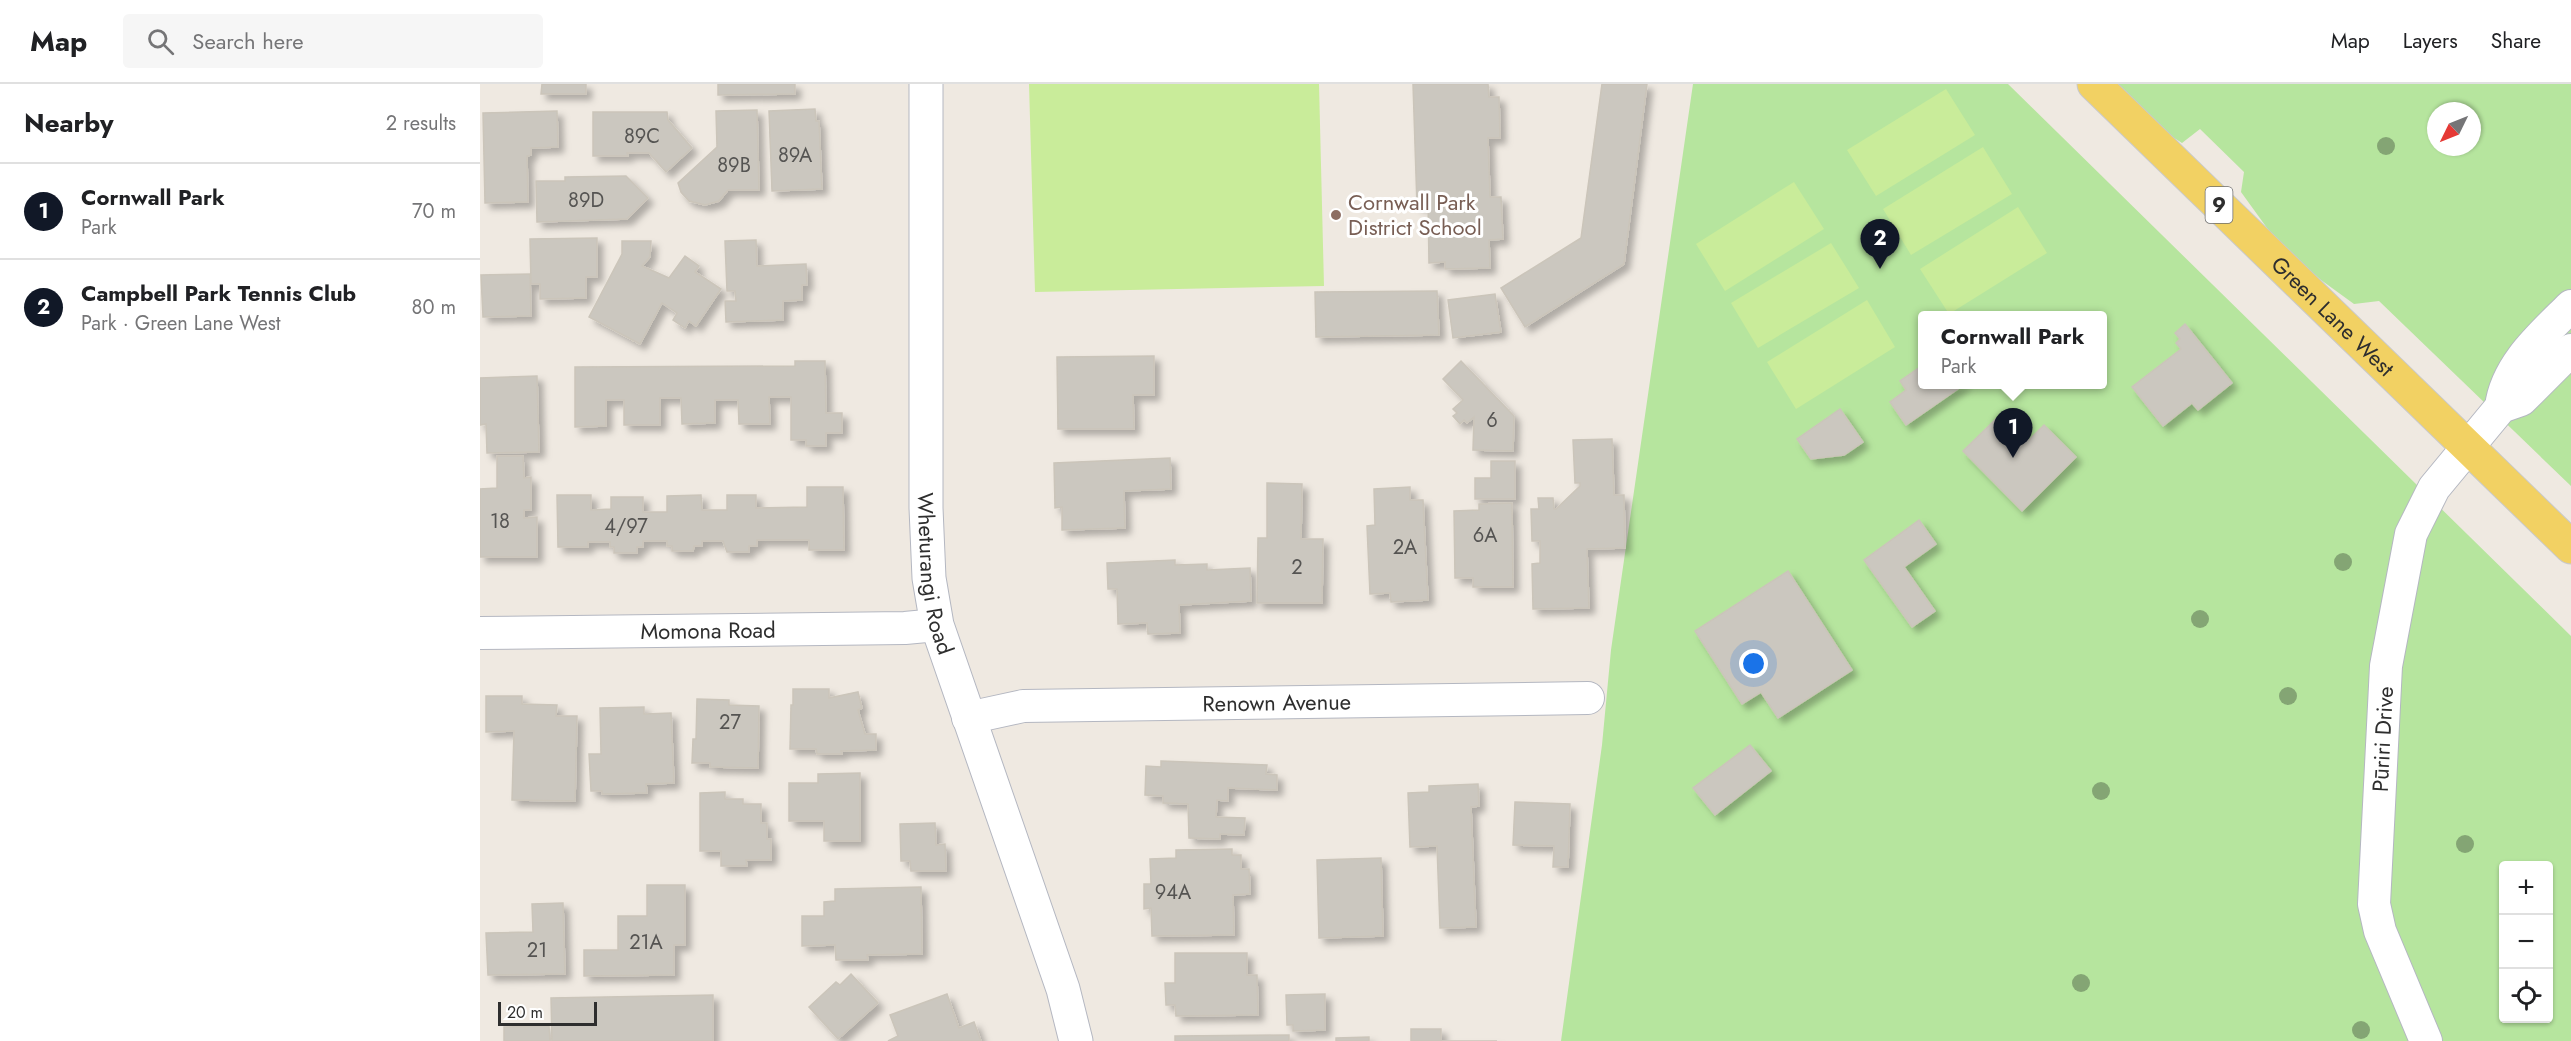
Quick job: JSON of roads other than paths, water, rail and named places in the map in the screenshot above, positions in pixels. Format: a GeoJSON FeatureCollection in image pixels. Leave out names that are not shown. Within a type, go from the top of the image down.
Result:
{"type":"FeatureCollection","features":[{"type":"Feature","properties":{"kind":"main road","name":"Green Lane West"},"geometry":{"type":"LineString","coordinates":[[2094,84],[2571,547]]}},
{"type":"Feature","properties":{"kind":"street","name":"Wheturangi Road"},"geometry":{"type":"LineString","coordinates":[[926,84],[926,508],[929,578],[937,625],[1063,989],[1076,1041]]}},
{"type":"Feature","properties":{"kind":"street"},"geometry":{"type":"LineString","coordinates":[[2571,306],[2513,371],[2503,391],[2501,407],[2521,400],[2571,350]]}},
{"type":"Feature","properties":{"kind":"street","name":"Pūriri Drive"},"geometry":{"type":"LineString","coordinates":[[2426,1041],[2380,931],[2374,904],[2386,666],[2411,534],[2434,488],[2501,407]]}},
{"type":"Feature","properties":{"kind":"street","name":"Momona Road"},"geometry":{"type":"LineString","coordinates":[[480,633],[937,625]]}},
{"type":"Feature","properties":{"kind":"street","name":"Renown Avenue"},"geometry":{"type":"LineString","coordinates":[[968,717],[1023,706],[1588,698]]}},
{"type":"Feature","properties":{"kind":"place","name":"Cornwall Park District School"},"geometry":{"type":"Point","coordinates":[1336,215]}},
{"type":"Feature","properties":{"kind":"place","name":"Campbell Park Tennis Club"},"geometry":{"type":"Point","coordinates":[1880,269]}},
{"type":"Feature","properties":{"kind":"place","name":"Cornwall Park"},"geometry":{"type":"Point","coordinates":[2013,458]}}]}
